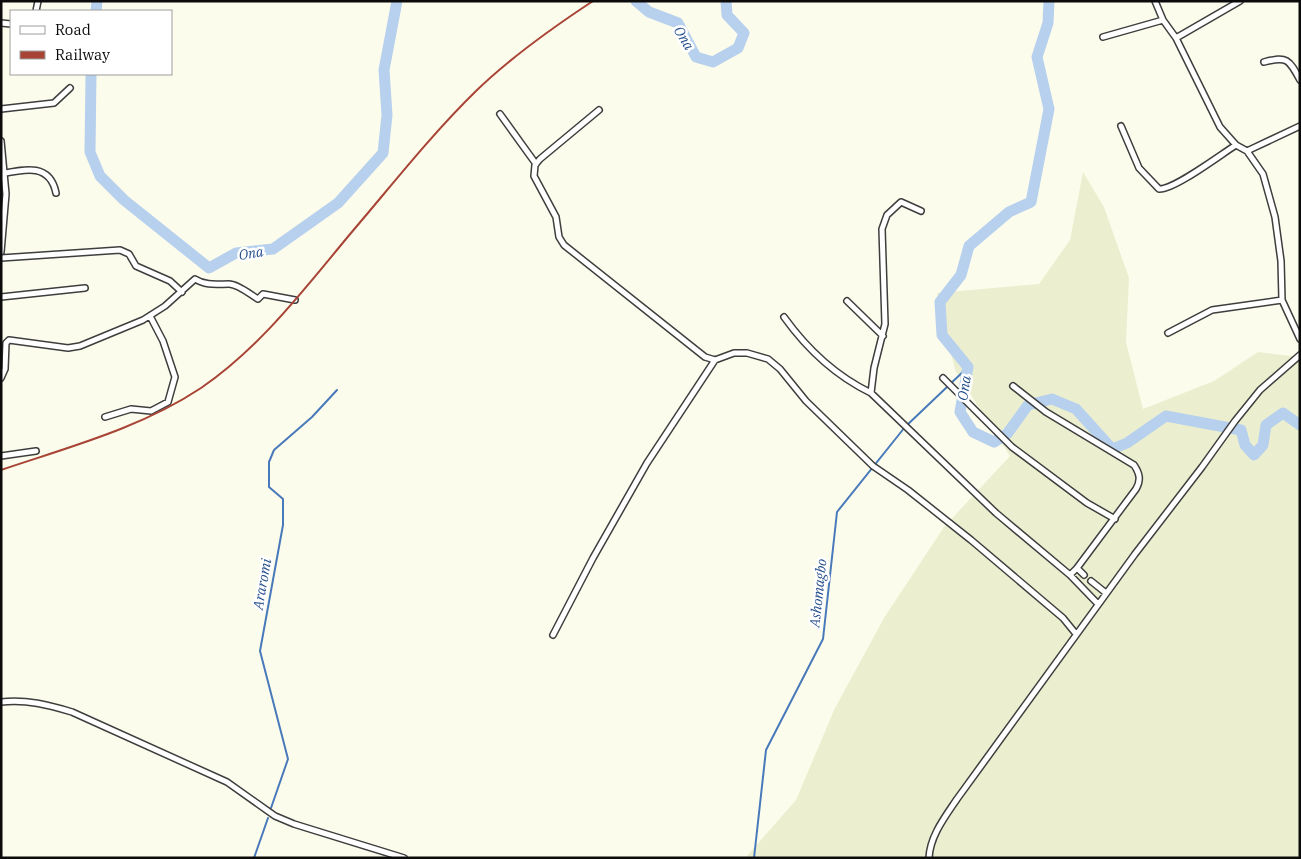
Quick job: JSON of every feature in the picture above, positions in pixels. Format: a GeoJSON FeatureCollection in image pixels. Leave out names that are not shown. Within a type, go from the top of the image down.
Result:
{"type":"FeatureCollection","features":[{"type":"Feature","properties":{"kind":"street"},"geometry":{"type":"LineString","coordinates":[[1155,1],[1163,20],[1176,38],[1220,127],[1236,145],[1247,151],[1263,174],[1271,198],[1281,261],[1282,300],[1300,339]]}},
{"type":"Feature","properties":{"kind":"street"},"geometry":{"type":"LineString","coordinates":[[1176,38],[1240,1]]}},
{"type":"Feature","properties":{"kind":"street"},"geometry":{"type":"LineString","coordinates":[[1103,37],[1163,20]]}},
{"type":"Feature","properties":{"kind":"street"},"geometry":{"type":"LineString","coordinates":[[1264,62],[1282,58],[1288,60],[1300,80]]}},
{"type":"Feature","properties":{"kind":"street"},"geometry":{"type":"LineString","coordinates":[[1,109],[54,104],[70,88]]}},
{"type":"Feature","properties":{"kind":"street"},"geometry":{"type":"LineString","coordinates":[[599,110],[536,164],[534,176],[556,217],[562,242],[696,351],[714,360]]}},
{"type":"Feature","properties":{"kind":"street"},"geometry":{"type":"LineString","coordinates":[[500,114],[536,164]]}},
{"type":"Feature","properties":{"kind":"street"},"geometry":{"type":"LineString","coordinates":[[1121,126],[1139,168],[1159,189],[1164,190],[1183,180],[1236,145]]}},
{"type":"Feature","properties":{"kind":"street"},"geometry":{"type":"LineString","coordinates":[[1247,151],[1300,126]]}},
{"type":"Feature","properties":{"kind":"street"},"geometry":{"type":"LineString","coordinates":[[1,141],[6,210],[1,252]]}},
{"type":"Feature","properties":{"kind":"street"},"geometry":{"type":"LineString","coordinates":[[3,174],[41,171],[54,184],[56,193]]}},
{"type":"Feature","properties":{"kind":"street"},"geometry":{"type":"LineString","coordinates":[[871,393],[874,368],[885,324],[882,238],[884,221],[891,209],[901,202],[921,211]]}},
{"type":"Feature","properties":{"kind":"street"},"geometry":{"type":"LineString","coordinates":[[1,258],[120,250],[129,254],[136,266],[170,281],[182,292]]}},
{"type":"Feature","properties":{"kind":"street"},"geometry":{"type":"LineString","coordinates":[[1,378],[5,369],[3,349],[9,340],[75,347],[134,325],[150,316],[182,292],[194,279],[201,283],[233,285],[258,299],[263,294],[295,300]]}},
{"type":"Feature","properties":{"kind":"street"},"geometry":{"type":"LineString","coordinates":[[1,297],[84,288]]}},
{"type":"Feature","properties":{"kind":"street"},"geometry":{"type":"LineString","coordinates":[[1168,333],[1212,310],[1282,300]]}},
{"type":"Feature","properties":{"kind":"street"},"geometry":{"type":"LineString","coordinates":[[846,301],[883,336]]}},
{"type":"Feature","properties":{"kind":"street"},"geometry":{"type":"LineString","coordinates":[[105,417],[131,409],[151,411],[168,402],[175,377],[163,341],[150,316]]}},
{"type":"Feature","properties":{"kind":"street"},"geometry":{"type":"LineString","coordinates":[[784,317],[809,349],[850,381],[871,393],[996,513],[1070,575],[1098,604]]}},
{"type":"Feature","properties":{"kind":"street"},"geometry":{"type":"LineString","coordinates":[[553,635],[593,558],[647,463],[714,360],[734,353],[747,353],[768,359],[780,369],[806,401],[872,466],[920,499],[978,546],[1063,618],[1076,634]]}},
{"type":"Feature","properties":{"kind":"street"},"geometry":{"type":"LineString","coordinates":[[929,858],[931,843],[954,803],[1106,593],[1235,420],[1260,390],[1300,355]]}},
{"type":"Feature","properties":{"kind":"street"},"geometry":{"type":"LineString","coordinates":[[943,378],[1012,447],[1087,503],[1116,519]]}},
{"type":"Feature","properties":{"kind":"street"},"geometry":{"type":"LineString","coordinates":[[1013,386],[1046,412],[1134,465],[1140,476],[1139,483],[1116,519],[1070,575]]}},
{"type":"Feature","properties":{"kind":"street"},"geometry":{"type":"LineString","coordinates":[[1,456],[36,451]]}},
{"type":"Feature","properties":{"kind":"street"},"geometry":{"type":"LineString","coordinates":[[1077,568],[1084,575]]}},
{"type":"Feature","properties":{"kind":"street"},"geometry":{"type":"LineString","coordinates":[[1091,581],[1106,593]]}},
{"type":"Feature","properties":{"kind":"street"},"geometry":{"type":"LineString","coordinates":[[1,702],[32,703],[72,712],[227,782],[275,816],[394,857],[404,858]]}},
{"type":"Feature","properties":{"kind":"green space"},"geometry":{"type":"Polygon","coordinates":[[[1083,172],[1104,207],[1129,278],[1126,342],[1143,409],[1214,381],[1258,352],[1300,357],[1300,858],[745,858],[796,800],[835,708],[884,618],[944,527],[1010,456],[955,370],[937,293],[1039,284],[1070,240],[1083,172]]]}},
{"type":"Feature","properties":{"kind":"waterway","name":"Ona"},"geometry":{"type":"LineString","coordinates":[[96,10],[97,1]]}},
{"type":"Feature","properties":{"kind":"waterway","name":"Ona"},"geometry":{"type":"LineString","coordinates":[[91,75],[90,152],[100,176],[124,200],[209,268],[236,253],[273,249],[338,203],[383,153],[387,115],[384,70],[397,1]]}},
{"type":"Feature","properties":{"kind":"waterway","name":"Ona"},"geometry":{"type":"LineString","coordinates":[[636,1],[649,12],[678,23],[696,57],[713,62],[738,48],[744,33],[727,15],[726,1]]}},
{"type":"Feature","properties":{"kind":"waterway","name":"Ona"},"geometry":{"type":"LineString","coordinates":[[1049,1],[1048,23],[1037,57],[1049,109],[1031,202],[1009,212],[969,246],[961,275],[940,302],[942,335],[968,367],[960,412],[973,432],[994,442],[1007,434],[1028,405],[1052,399],[1076,409],[1112,449],[1127,443],[1166,416],[1241,430],[1245,445],[1254,455],[1263,445],[1266,425],[1283,413],[1300,425]]}},
{"type":"Feature","properties":{"kind":"waterway","name":"Ashomagbo"},"geometry":{"type":"LineString","coordinates":[[754,858],[766,750],[823,639],[837,512],[905,427],[968,367]]}},
{"type":"Feature","properties":{"kind":"waterway","name":"Araromi"},"geometry":{"type":"LineString","coordinates":[[271,808],[288,759],[260,651],[283,525],[283,499],[269,487],[269,462],[274,450],[312,417],[337,390]]}},
{"type":"Feature","properties":{"kind":"waterway","name":"Araromi"},"geometry":{"type":"LineString","coordinates":[[254,858],[268,818]]}},
{"type":"Feature","properties":{"kind":"railway"},"geometry":{"type":"LineString","coordinates":[[1,470],[104,435],[154,414],[178,402],[223,372],[281,316],[427,143],[459,108],[503,66],[532,43],[593,1]]}}]}
